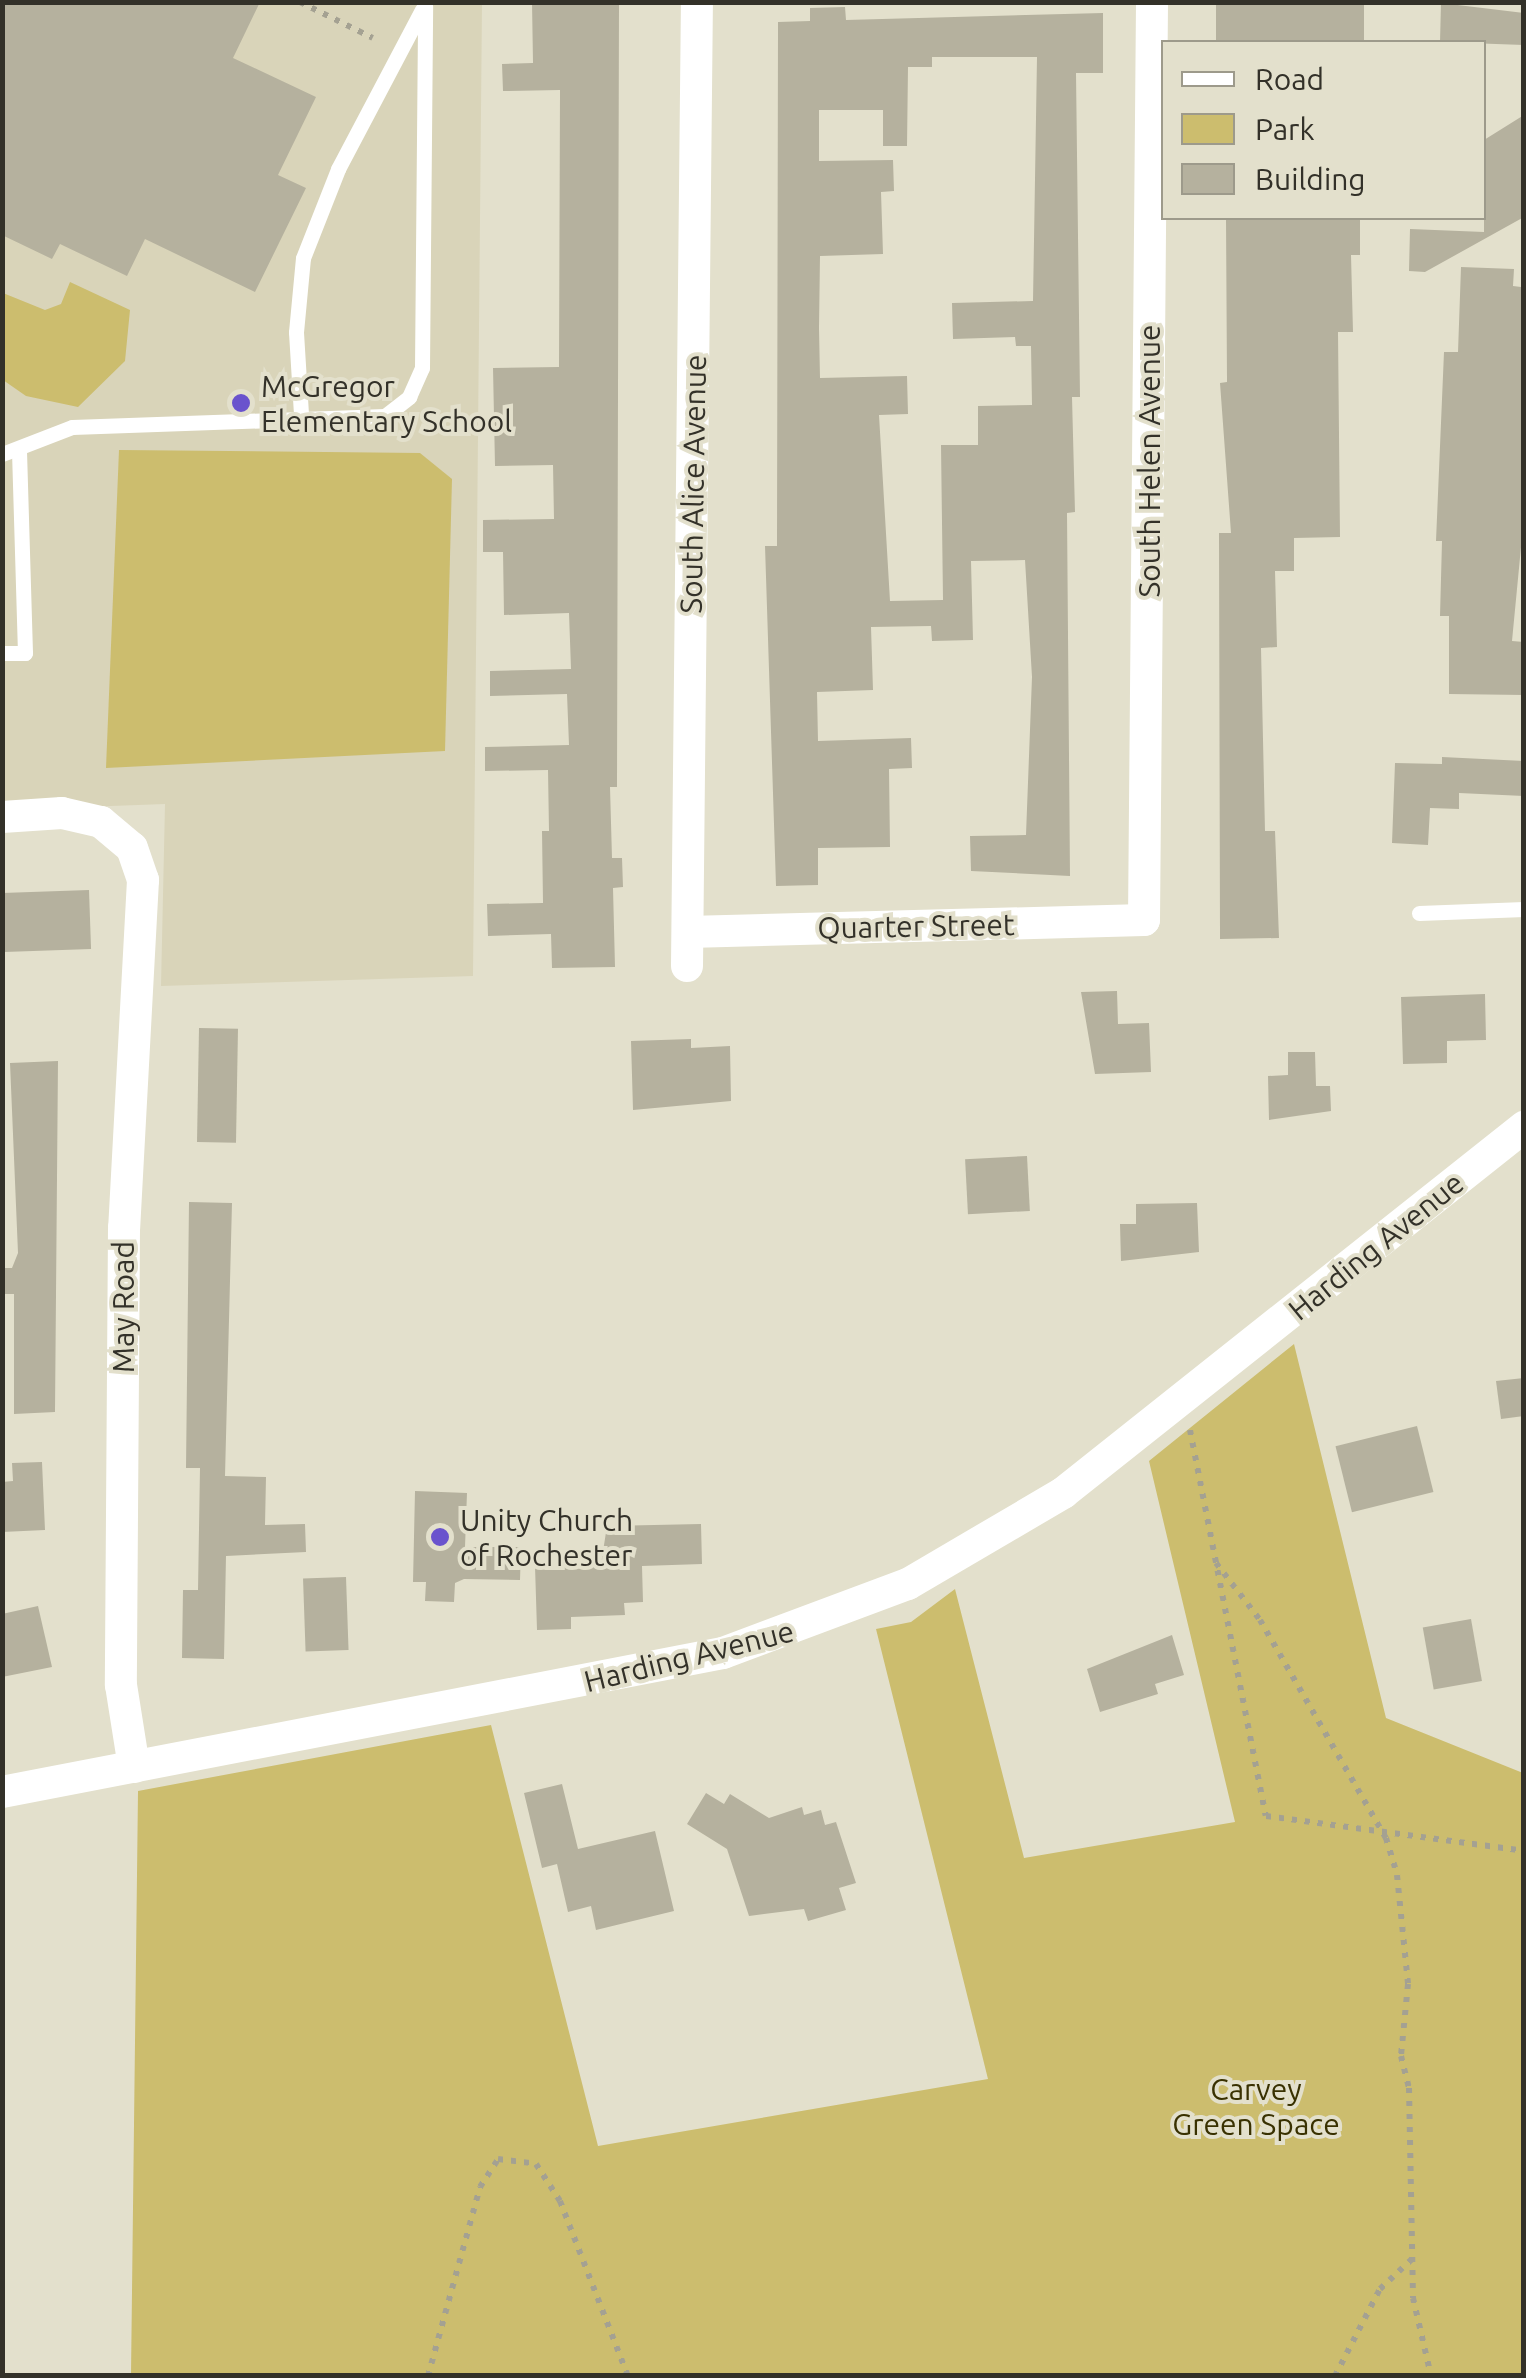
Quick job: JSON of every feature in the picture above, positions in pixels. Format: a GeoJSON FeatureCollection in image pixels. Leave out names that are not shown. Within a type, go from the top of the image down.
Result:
{"type":"FeatureCollection","features":[{"type":"Feature","properties":{"kind":"street","name":"South Alice Avenue"},"geometry":{"type":"LineString","coordinates":[[687,966],[698,2]]}},
{"type":"Feature","properties":{"kind":"street","name":"South Helen Avenue"},"geometry":{"type":"LineString","coordinates":[[1144,920],[1152,2]]}},
{"type":"Feature","properties":{"kind":"street","name":"May Road"},"geometry":{"type":"LineString","coordinates":[[2,817],[75,816],[101,822],[132,848],[145,898],[124,1228],[121,1685],[134,1767]]}},
{"type":"Feature","properties":{"kind":"street","name":"Quarter Street"},"geometry":{"type":"LineString","coordinates":[[688,932],[1144,920]]}},
{"type":"Feature","properties":{"kind":"street","name":"Harding Avenue"},"geometry":{"type":"LineString","coordinates":[[2,1792],[618,1676],[819,1623],[991,1539],[1184,1399],[1524,1127]]}},
{"type":"Feature","properties":{"kind":"lane"},"geometry":{"type":"LineString","coordinates":[[300,414],[303,258],[338,169],[426,4]]}},
{"type":"Feature","properties":{"kind":"lane"},"geometry":{"type":"LineString","coordinates":[[2,454],[72,427],[300,414],[385,416],[410,397],[422,368],[426,4]]}},
{"type":"Feature","properties":{"kind":"lane"},"geometry":{"type":"LineString","coordinates":[[2,653],[25,653],[19,448]]}},
{"type":"Feature","properties":{"kind":"lane"},"geometry":{"type":"LineString","coordinates":[[1420,912],[1524,909]]}},
{"type":"Feature","properties":{"kind":"path"},"geometry":{"type":"LineString","coordinates":[[300,2],[373,38]]}},
{"type":"Feature","properties":{"kind":"path"},"geometry":{"type":"LineString","coordinates":[[1184,1399],[1266,1816],[1380,1828],[1524,1852]]}},
{"type":"Feature","properties":{"kind":"path"},"geometry":{"type":"LineString","coordinates":[[1216,1563],[1260,1620],[1380,1828],[1396,1875],[1408,1984],[1401,2056],[1409,2088],[1413,2258],[1431,2376]]}},
{"type":"Feature","properties":{"kind":"path"},"geometry":{"type":"LineString","coordinates":[[428,2376],[480,2188],[498,2160],[536,2164],[560,2201],[628,2376]]}},
{"type":"Feature","properties":{"kind":"path"},"geometry":{"type":"LineString","coordinates":[[1335,2376],[1380,2289],[1413,2258]]}},
{"type":"Feature","properties":{"kind":"path"},"geometry":{"type":"LineString","coordinates":[[1344,2364],[1346,2376]]}},
{"type":"Feature","properties":{"kind":"shaded area","name":"McGregor Elementary School"},"geometry":{"type":"Polygon","coordinates":[[[2,3],[482,3],[473,976],[161,986],[165,804],[3,810],[2,3]]]}},
{"type":"Feature","properties":{"kind":"green space"},"geometry":{"type":"Polygon","coordinates":[[[70,282],[130,310],[125,361],[78,407],[26,396],[3,380],[3,293],[45,310],[61,304],[70,282]]]}},
{"type":"Feature","properties":{"kind":"green space"},"geometry":{"type":"Polygon","coordinates":[[[119,450],[420,453],[452,479],[445,751],[106,768],[119,450]]]}},
{"type":"Feature","properties":{"kind":"green space","name":"Carvey Green Space"},"geometry":{"type":"Polygon","coordinates":[[[1294,1344],[1386,1718],[1523,1773],[1523,2375],[131,2375],[138,1791],[491,1725],[598,2146],[988,2079],[876,1629],[911,1622],[955,1589],[1024,1858],[1235,1822],[1149,1461],[1294,1344]]]}},
{"type":"Feature","properties":{"kind":"building"},"geometry":{"type":"Polygon","coordinates":[[[2,2],[260,2],[233,58],[316,97],[278,175],[306,188],[255,292],[145,239],[127,276],[60,244],[52,259],[2,235],[2,2]]]}},
{"type":"Feature","properties":{"kind":"building"},"geometry":{"type":"Polygon","coordinates":[[[532,2],[619,2],[617,787],[610,787],[612,858],[622,858],[623,887],[613,888],[615,967],[552,968],[551,934],[488,936],[487,904],[543,903],[542,831],[549,831],[548,770],[485,771],[485,747],[569,745],[567,694],[490,696],[490,671],[571,669],[569,613],[504,615],[503,552],[483,552],[483,520],[554,519],[553,465],[495,466],[493,368],[559,367],[560,90],[503,91],[502,64],[533,63],[532,2]]]}},
{"type":"Feature","properties":{"kind":"building"},"geometry":{"type":"Polygon","coordinates":[[[1216,2],[1364,2],[1364,40],[1216,40],[1216,2]]]}},
{"type":"Feature","properties":{"kind":"building"},"geometry":{"type":"Polygon","coordinates":[[[1441,3],[1524,13],[1524,45],[1440,40],[1441,3]]]}},
{"type":"Feature","properties":{"kind":"building"},"geometry":{"type":"Polygon","coordinates":[[[845,7],[846,20],[1103,13],[1103,73],[1076,73],[1080,397],[1072,397],[1075,512],[1067,513],[1070,876],[971,871],[970,836],[1026,835],[1032,677],[1025,560],[971,561],[973,640],[932,641],[931,626],[871,627],[873,690],[817,692],[818,741],[911,738],[912,768],[889,769],[890,847],[818,848],[818,885],[776,886],[765,546],[777,546],[778,22],[810,21],[810,8],[845,7]],[[932,57],[932,67],[908,67],[907,146],[883,146],[883,110],[819,110],[819,161],[893,160],[894,191],[881,192],[883,254],[820,256],[819,328],[820,378],[907,376],[908,414],[879,415],[890,601],[943,600],[941,445],[978,445],[978,406],[1032,405],[1031,346],[1016,346],[1015,337],[953,339],[952,303],[1033,301],[1037,57],[932,57]]]}},
{"type":"Feature","properties":{"kind":"building"},"geometry":{"type":"Polygon","coordinates":[[[1524,115],[1524,217],[1425,272],[1409,271],[1410,229],[1484,232],[1486,139],[1524,115]]]}},
{"type":"Feature","properties":{"kind":"building"},"geometry":{"type":"Polygon","coordinates":[[[1226,220],[1360,220],[1360,255],[1351,255],[1353,332],[1338,332],[1340,537],[1294,538],[1294,571],[1275,571],[1277,647],[1261,648],[1265,831],[1275,831],[1279,938],[1220,939],[1219,533],[1231,533],[1220,383],[1227,382],[1226,220]]]}},
{"type":"Feature","properties":{"kind":"building"},"geometry":{"type":"Polygon","coordinates":[[[1461,267],[1514,269],[1513,286],[1521,287],[1524,516],[1512,641],[1524,642],[1524,695],[1449,694],[1449,616],[1440,616],[1442,541],[1436,541],[1444,352],[1458,352],[1461,267]]]}},
{"type":"Feature","properties":{"kind":"building"},"geometry":{"type":"Polygon","coordinates":[[[1442,757],[1524,761],[1524,796],[1459,793],[1459,809],[1430,808],[1428,845],[1392,843],[1395,763],[1442,764],[1442,757]]]}},
{"type":"Feature","properties":{"kind":"building"},"geometry":{"type":"Polygon","coordinates":[[[89,890],[91,949],[4,952],[2,893],[89,890]]]}},
{"type":"Feature","properties":{"kind":"building"},"geometry":{"type":"Polygon","coordinates":[[[1117,991],[1118,1024],[1149,1023],[1151,1072],[1095,1074],[1081,992],[1117,991]]]}},
{"type":"Feature","properties":{"kind":"building"},"geometry":{"type":"Polygon","coordinates":[[[1485,994],[1486,1040],[1447,1041],[1447,1063],[1403,1064],[1401,997],[1485,994]]]}},
{"type":"Feature","properties":{"kind":"building"},"geometry":{"type":"Polygon","coordinates":[[[199,1028],[238,1029],[236,1143],[197,1142],[199,1028]]]}},
{"type":"Feature","properties":{"kind":"building"},"geometry":{"type":"Polygon","coordinates":[[[691,1039],[691,1048],[730,1046],[731,1101],[633,1110],[631,1041],[691,1039]]]}},
{"type":"Feature","properties":{"kind":"building"},"geometry":{"type":"Polygon","coordinates":[[[1288,1052],[1315,1052],[1316,1086],[1330,1086],[1331,1111],[1269,1120],[1268,1076],[1288,1075],[1288,1052]]]}},
{"type":"Feature","properties":{"kind":"building"},"geometry":{"type":"Polygon","coordinates":[[[58,1061],[55,1412],[14,1414],[14,1294],[2,1294],[2,1268],[12,1268],[18,1253],[10,1063],[58,1061]]]}},
{"type":"Feature","properties":{"kind":"building"},"geometry":{"type":"Polygon","coordinates":[[[1027,1156],[1030,1211],[968,1214],[965,1159],[1027,1156]]]}},
{"type":"Feature","properties":{"kind":"building"},"geometry":{"type":"Polygon","coordinates":[[[189,1202],[232,1203],[225,1476],[266,1477],[265,1525],[305,1524],[306,1552],[226,1556],[224,1659],[182,1658],[183,1590],[198,1590],[200,1468],[186,1468],[189,1202]]]}},
{"type":"Feature","properties":{"kind":"building"},"geometry":{"type":"Polygon","coordinates":[[[1197,1203],[1199,1252],[1121,1261],[1120,1224],[1136,1224],[1136,1204],[1197,1203]]]}},
{"type":"Feature","properties":{"kind":"building"},"geometry":{"type":"Polygon","coordinates":[[[1524,1378],[1524,1416],[1501,1419],[1496,1381],[1524,1378]]]}},
{"type":"Feature","properties":{"kind":"building"},"geometry":{"type":"Polygon","coordinates":[[[1417,1426],[1433,1492],[1352,1512],[1335,1446],[1417,1426]]]}},
{"type":"Feature","properties":{"kind":"building"},"geometry":{"type":"Polygon","coordinates":[[[42,1462],[45,1530],[2,1532],[2,1482],[13,1481],[12,1463],[42,1462]]]}},
{"type":"Feature","properties":{"kind":"building","name":"Unity Church of Rochester"},"geometry":{"type":"Polygon","coordinates":[[[415,1491],[467,1493],[465,1547],[521,1547],[520,1580],[464,1579],[455,1583],[454,1602],[425,1601],[426,1582],[413,1582],[415,1491]]]}},
{"type":"Feature","properties":{"kind":"building"},"geometry":{"type":"Polygon","coordinates":[[[701,1524],[702,1564],[642,1566],[643,1602],[624,1603],[625,1615],[571,1617],[571,1629],[537,1630],[535,1566],[601,1564],[607,1526],[701,1524]]]}},
{"type":"Feature","properties":{"kind":"building"},"geometry":{"type":"Polygon","coordinates":[[[346,1577],[349,1650],[306,1651],[303,1579],[346,1577]]]}},
{"type":"Feature","properties":{"kind":"building"},"geometry":{"type":"Polygon","coordinates":[[[38,1606],[52,1667],[2,1677],[2,1614],[38,1606]]]}},
{"type":"Feature","properties":{"kind":"building"},"geometry":{"type":"Polygon","coordinates":[[[1471,1619],[1482,1681],[1434,1690],[1423,1628],[1471,1619]]]}},
{"type":"Feature","properties":{"kind":"building"},"geometry":{"type":"Polygon","coordinates":[[[1172,1635],[1184,1675],[1155,1684],[1158,1694],[1100,1712],[1087,1669],[1172,1635]]]}},
{"type":"Feature","properties":{"kind":"building"},"geometry":{"type":"Polygon","coordinates":[[[562,1784],[578,1849],[655,1831],[674,1911],[596,1930],[591,1906],[568,1912],[557,1864],[542,1868],[524,1793],[562,1784]]]}},
{"type":"Feature","properties":{"kind":"building"},"geometry":{"type":"Polygon","coordinates":[[[706,1793],[724,1804],[730,1794],[769,1818],[802,1807],[804,1815],[821,1810],[825,1825],[836,1822],[856,1883],[839,1888],[846,1910],[808,1921],[804,1909],[749,1916],[727,1849],[687,1824],[706,1793]]]}},
{"type":"Feature","properties":{"kind":"place","name":"McGregor Elementary School"},"geometry":{"type":"Point","coordinates":[241,403]}},
{"type":"Feature","properties":{"kind":"place","name":"Unity Church of Rochester"},"geometry":{"type":"Point","coordinates":[440,1537]}}]}
